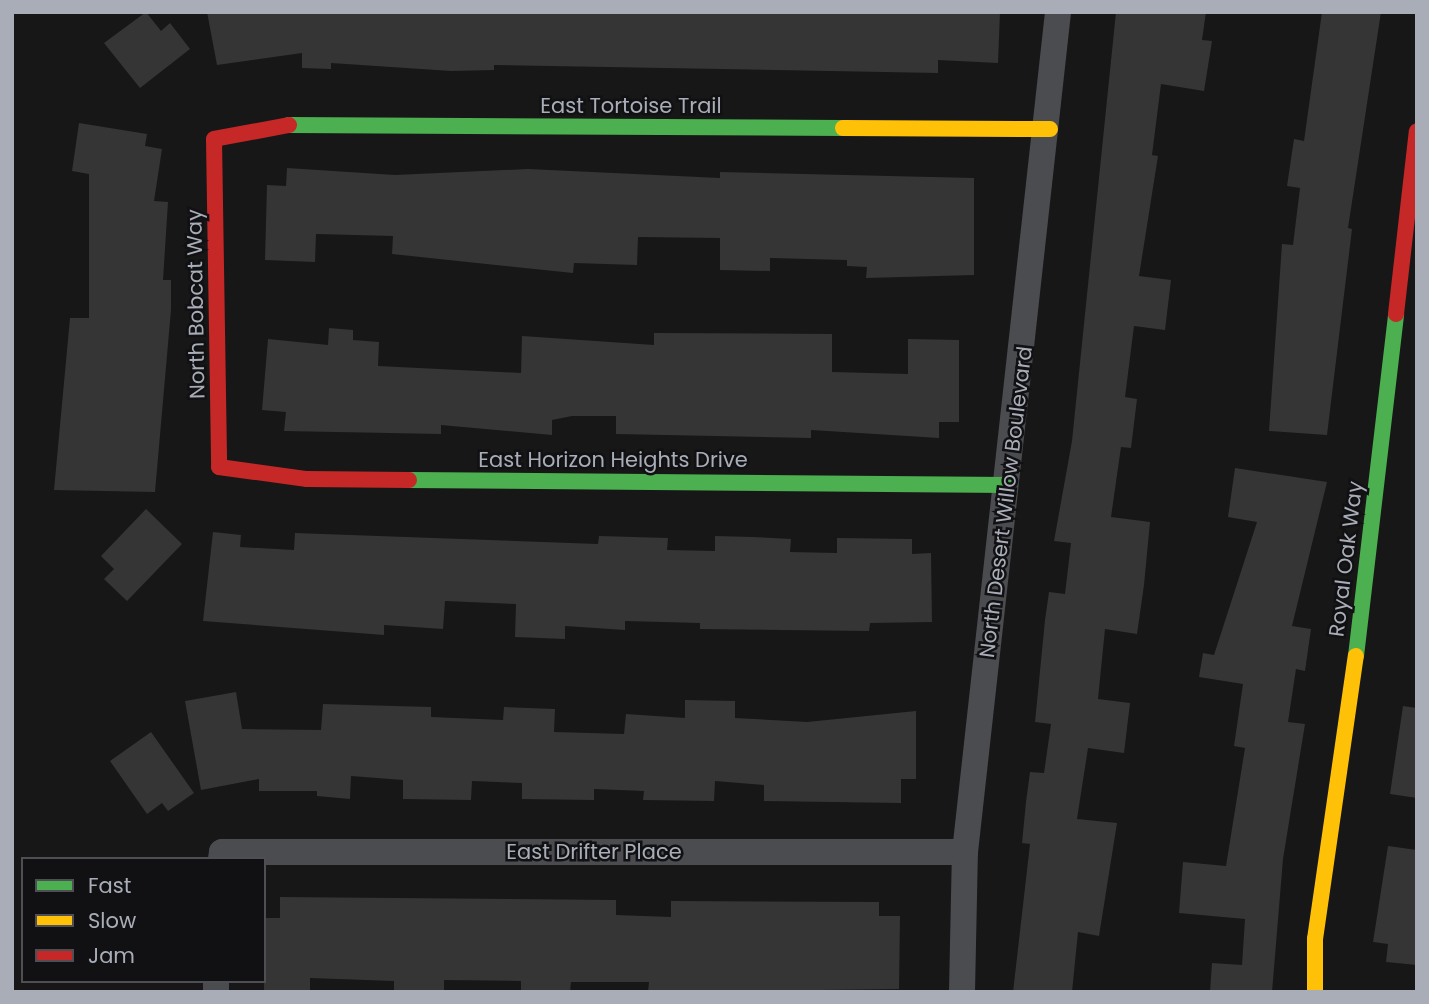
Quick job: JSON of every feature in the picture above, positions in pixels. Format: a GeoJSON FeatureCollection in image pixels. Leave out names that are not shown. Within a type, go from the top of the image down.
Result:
{"type":"FeatureCollection","features":[{"type":"Feature","properties":{"kind":"street","name":"North Desert Willow Boulevard"},"geometry":{"type":"LineString","coordinates":[[962,992],[965,852],[1050,129],[1058,12]]}},
{"type":"Feature","properties":{"kind":"street","name":"East Tortoise Trail"},"geometry":{"type":"LineString","coordinates":[[214,139],[279,125],[1050,129]]}},
{"type":"Feature","properties":{"kind":"street","name":"Royal Oak Way"},"geometry":{"type":"LineString","coordinates":[[1315,992],[1315,939],[1355,663],[1417,131]]}},
{"type":"Feature","properties":{"kind":"street","name":"North Bobcat Way"},"geometry":{"type":"LineString","coordinates":[[214,139],[219,467]]}},
{"type":"Feature","properties":{"kind":"street","name":"East Horizon Heights Drive"},"geometry":{"type":"LineString","coordinates":[[219,467],[307,480],[1008,485]]}},
{"type":"Feature","properties":{"kind":"street","name":"East Drifter Place"},"geometry":{"type":"LineString","coordinates":[[222,855],[965,852]]}},
{"type":"Feature","properties":{"kind":"building"},"geometry":{"type":"Polygon","coordinates":[[[146,12],[161,31],[170,23],[190,49],[140,88],[104,43],[146,12]]]}},
{"type":"Feature","properties":{"kind":"building"},"geometry":{"type":"Polygon","coordinates":[[[207,12],[1000,12],[998,63],[938,60],[938,73],[494,65],[494,70],[451,71],[331,63],[331,69],[302,68],[302,53],[217,65],[207,12]]]}},
{"type":"Feature","properties":{"kind":"building"},"geometry":{"type":"Polygon","coordinates":[[[1116,12],[1206,12],[1202,40],[1212,41],[1204,91],[1161,84],[1152,155],[1158,156],[1139,276],[1171,280],[1165,330],[1134,326],[1125,397],[1137,399],[1131,448],[1121,447],[1111,517],[1150,522],[1144,585],[1137,634],[1105,629],[1098,699],[1130,703],[1124,753],[1088,748],[1077,819],[1117,823],[1099,936],[1078,932],[1072,992],[1013,992],[1030,844],[1022,843],[1030,772],[1044,773],[1051,724],[1035,722],[1045,620],[1049,592],[1065,594],[1071,543],[1054,541],[1072,441],[1116,12]]]}},
{"type":"Feature","properties":{"kind":"building"},"geometry":{"type":"Polygon","coordinates":[[[1322,12],[1381,12],[1348,228],[1352,229],[1327,435],[1269,431],[1282,244],[1293,245],[1300,188],[1287,186],[1294,139],[1304,141],[1322,12]]]}},
{"type":"Feature","properties":{"kind":"building"},"geometry":{"type":"Polygon","coordinates":[[[79,123],[147,134],[145,146],[162,149],[154,201],[168,202],[163,280],[171,280],[171,310],[155,492],[54,490],[70,318],[89,318],[89,174],[72,171],[79,123]]]}},
{"type":"Feature","properties":{"kind":"building"},"geometry":{"type":"Polygon","coordinates":[[[287,168],[395,175],[528,169],[720,178],[720,172],[974,178],[974,275],[866,278],[867,267],[847,266],[847,260],[770,258],[770,271],[720,270],[720,238],[638,237],[637,265],[574,263],[573,273],[392,254],[393,236],[316,234],[315,262],[265,260],[267,185],[286,186],[287,168]]]}},
{"type":"Feature","properties":{"kind":"building"},"geometry":{"type":"Polygon","coordinates":[[[329,328],[353,330],[353,340],[379,342],[378,366],[521,373],[522,336],[654,345],[654,333],[832,334],[832,372],[908,374],[908,339],[959,340],[959,422],[939,422],[939,438],[811,430],[811,438],[616,434],[616,416],[572,416],[552,420],[552,435],[441,425],[441,434],[284,431],[286,412],[262,410],[268,339],[328,345],[329,328]]]}},
{"type":"Feature","properties":{"kind":"building"},"geometry":{"type":"Polygon","coordinates":[[[1235,468],[1327,482],[1292,626],[1311,629],[1305,671],[1296,669],[1288,722],[1305,724],[1283,859],[1272,992],[1210,992],[1212,963],[1242,965],[1245,919],[1179,913],[1183,862],[1226,866],[1245,748],[1234,746],[1243,684],[1199,677],[1203,653],[1214,655],[1257,522],[1228,517],[1235,468]]]}},
{"type":"Feature","properties":{"kind":"building"},"geometry":{"type":"Polygon","coordinates":[[[146,509],[182,544],[127,601],[104,579],[114,569],[101,556],[146,509]]]}},
{"type":"Feature","properties":{"kind":"building"},"geometry":{"type":"Polygon","coordinates":[[[213,532],[241,535],[240,547],[294,550],[295,533],[598,544],[599,536],[668,538],[667,550],[715,551],[715,536],[753,537],[791,539],[790,552],[837,553],[837,538],[912,539],[912,554],[931,553],[932,622],[870,623],[869,631],[700,629],[700,623],[625,621],[625,630],[565,626],[565,639],[515,637],[516,604],[445,601],[443,629],[384,625],[384,635],[203,621],[213,532]]]}},
{"type":"Feature","properties":{"kind":"building"},"geometry":{"type":"Polygon","coordinates":[[[236,692],[242,729],[321,730],[323,704],[431,707],[431,717],[503,720],[504,707],[555,709],[554,732],[624,734],[626,714],[685,718],[685,700],[735,701],[735,718],[807,722],[916,711],[916,779],[901,779],[901,803],[764,801],[764,785],[715,781],[714,801],[643,800],[644,791],[594,789],[594,800],[522,799],[522,783],[472,781],[471,800],[403,799],[403,780],[351,776],[350,799],[317,796],[317,791],[259,791],[259,779],[201,790],[185,701],[236,692]]]}},
{"type":"Feature","properties":{"kind":"building"},"geometry":{"type":"Polygon","coordinates":[[[1403,706],[1417,708],[1417,798],[1390,794],[1403,706]]]}},
{"type":"Feature","properties":{"kind":"building"},"geometry":{"type":"Polygon","coordinates":[[[151,732],[194,793],[168,811],[162,803],[147,814],[110,761],[151,732]]]}},
{"type":"Feature","properties":{"kind":"building"},"geometry":{"type":"Polygon","coordinates":[[[1388,846],[1417,850],[1417,965],[1386,962],[1388,944],[1373,942],[1388,846]]]}},
{"type":"Feature","properties":{"kind":"building"},"geometry":{"type":"Polygon","coordinates":[[[280,897],[616,900],[616,915],[671,917],[671,901],[879,902],[879,916],[900,916],[899,989],[648,992],[649,982],[571,982],[570,992],[521,992],[521,981],[444,980],[444,992],[394,992],[394,981],[310,978],[310,990],[264,990],[266,918],[280,918],[280,897]]]}},
{"type":"Feature","properties":{"kind":"traffic: fast"},"geometry":{"type":"LineString","coordinates":[[289,125],[843,128]]}},
{"type":"Feature","properties":{"kind":"traffic: fast"},"geometry":{"type":"LineString","coordinates":[[1356,656],[1396,314]]}},
{"type":"Feature","properties":{"kind":"traffic: fast"},"geometry":{"type":"LineString","coordinates":[[409,480],[1008,485]]}},
{"type":"Feature","properties":{"kind":"traffic: slow"},"geometry":{"type":"LineString","coordinates":[[843,128],[1050,129]]}},
{"type":"Feature","properties":{"kind":"traffic: slow"},"geometry":{"type":"LineString","coordinates":[[1315,992],[1315,939],[1356,656]]}},
{"type":"Feature","properties":{"kind":"traffic: jam"},"geometry":{"type":"LineString","coordinates":[[289,125],[214,139],[219,467],[307,479],[409,480]]}},
{"type":"Feature","properties":{"kind":"traffic: jam"},"geometry":{"type":"LineString","coordinates":[[1396,314],[1417,131]]}}]}
